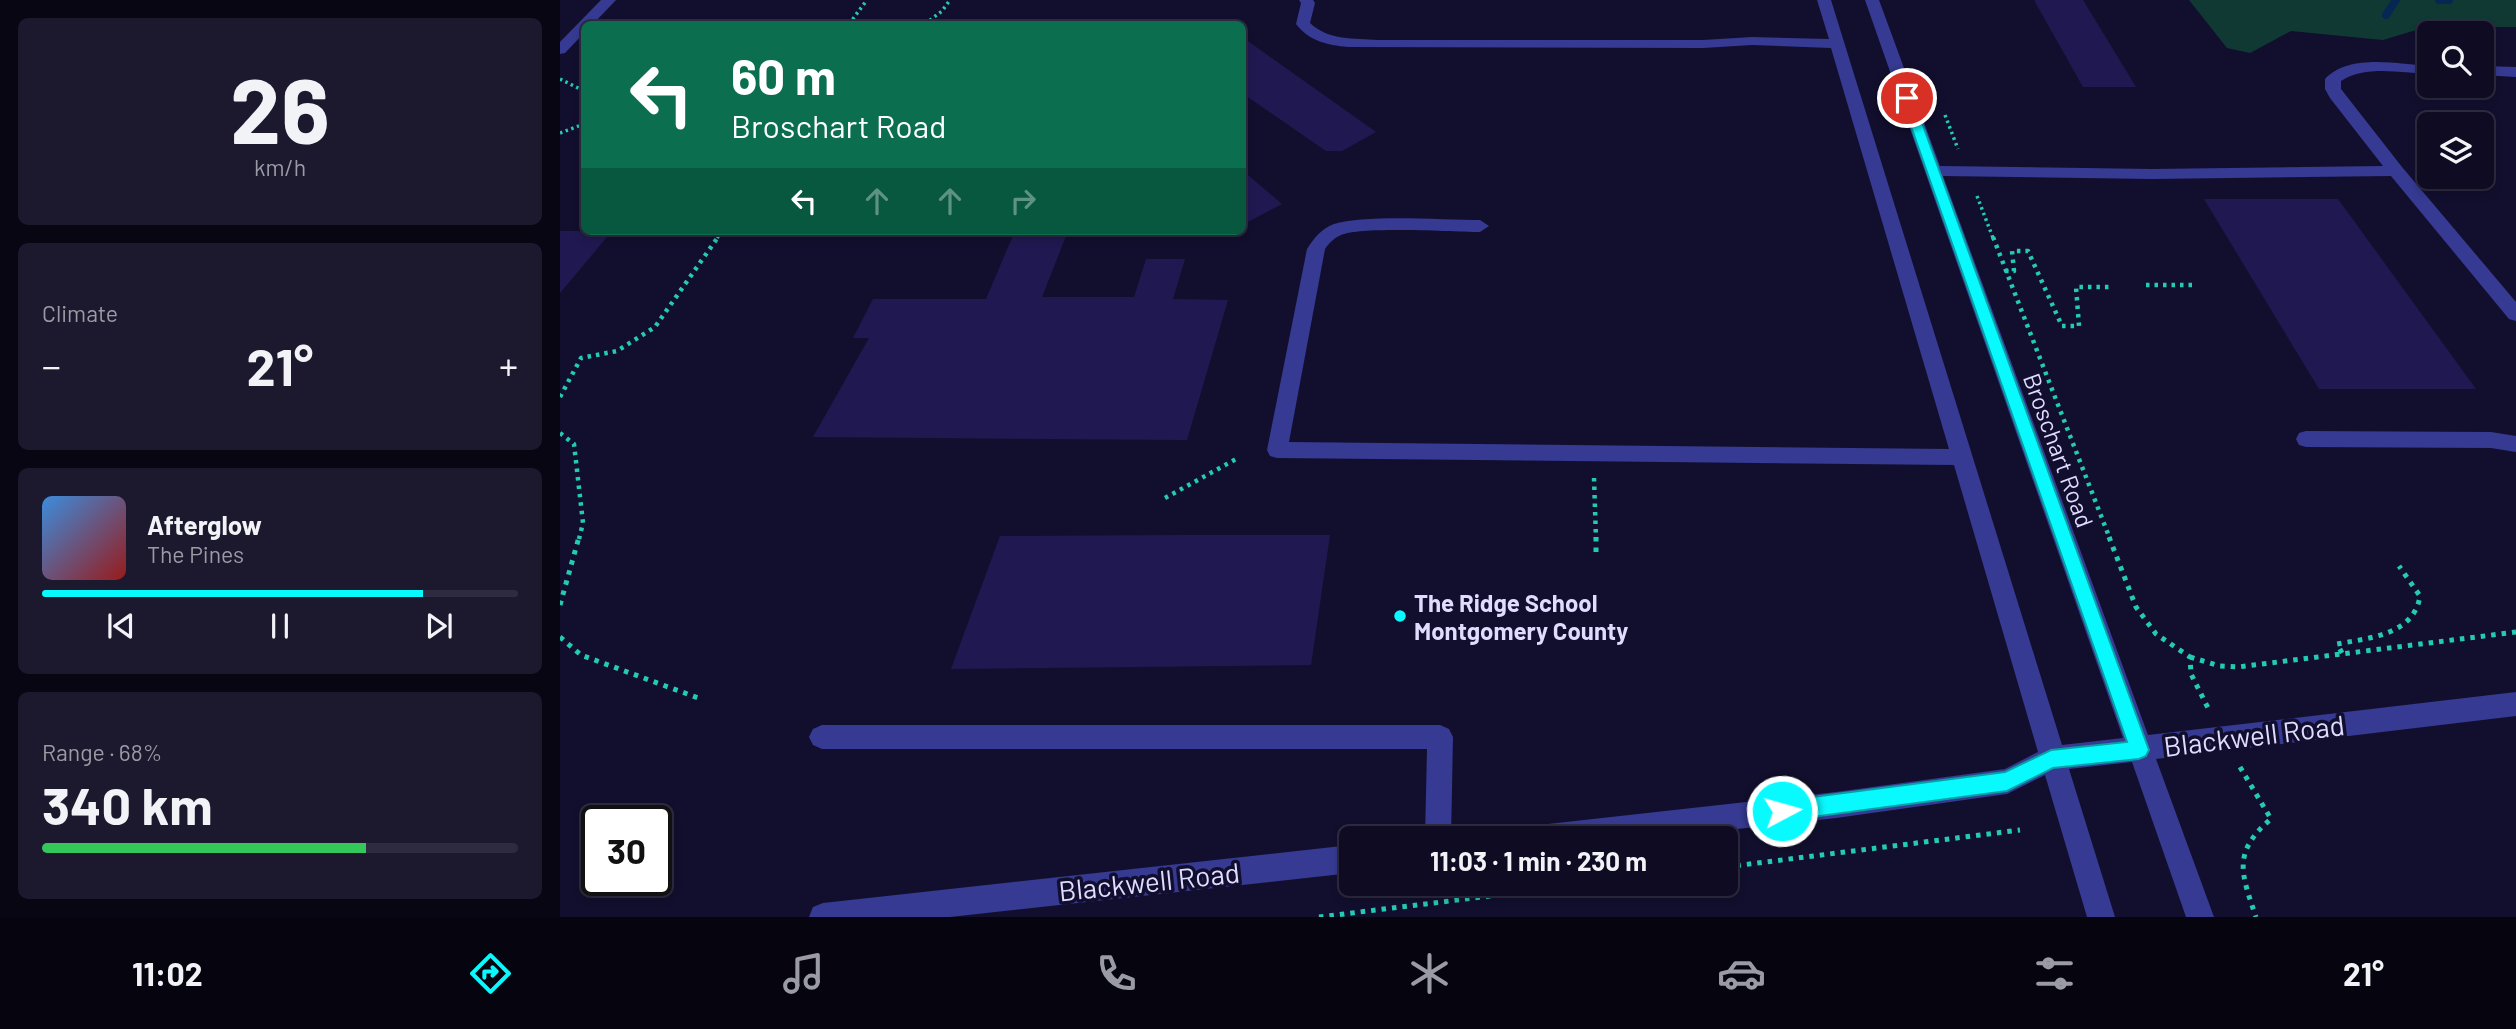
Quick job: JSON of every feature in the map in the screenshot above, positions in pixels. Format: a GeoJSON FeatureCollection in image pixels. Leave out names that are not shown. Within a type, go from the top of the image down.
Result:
{"type":"FeatureCollection","features":[{"type":"Feature","properties":{"kind":"street"},"geometry":{"type":"LineString","coordinates":[[589,21],[609,0]]}},
{"type":"Feature","properties":{"kind":"street"},"geometry":{"type":"LineString","coordinates":[[1306,0],[1308,3],[1303,24],[1310,32],[1325,40],[1378,44],[1703,44],[1724,49],[1839,44]]}},
{"type":"Feature","properties":{"kind":"street"},"geometry":{"type":"LineString","coordinates":[[1824,0],[2051,759],[2101,917]]}},
{"type":"Feature","properties":{"kind":"street","name":"Broschart Road"},"geometry":{"type":"LineString","coordinates":[[1872,0],[2200,917]]}},
{"type":"Feature","properties":{"kind":"street"},"geometry":{"type":"LineString","coordinates":[[560,30],[581,27]]}},
{"type":"Feature","properties":{"kind":"street"},"geometry":{"type":"LineString","coordinates":[[560,50],[581,29]]}},
{"type":"Feature","properties":{"kind":"street"},"geometry":{"type":"LineString","coordinates":[[2417,70],[2356,69],[2340,73],[2333,79],[2333,89],[2396,171],[2516,314]]}},
{"type":"Feature","properties":{"kind":"street"},"geometry":{"type":"LineString","coordinates":[[2494,71],[2516,72]]}},
{"type":"Feature","properties":{"kind":"street"},"geometry":{"type":"LineString","coordinates":[[1932,171],[2152,174],[2396,171]]}},
{"type":"Feature","properties":{"kind":"street"},"geometry":{"type":"LineString","coordinates":[[1480,226],[1362,226],[1338,229],[1323,238],[1316,249],[1277,450],[1961,457]]}},
{"type":"Feature","properties":{"kind":"street"},"geometry":{"type":"LineString","coordinates":[[2306,439],[2491,440],[2516,443]]}},
{"type":"Feature","properties":{"kind":"street","name":"Blackwell Road"},"geometry":{"type":"LineString","coordinates":[[1647,826],[2007,782],[2051,759],[2516,704]]}},
{"type":"Feature","properties":{"kind":"street"},"geometry":{"type":"LineString","coordinates":[[822,737],[1440,737],[1438,826]]}},
{"type":"Feature","properties":{"kind":"street","name":"Blackwell Road"},"geometry":{"type":"LineString","coordinates":[[823,917],[1339,860]]}},
{"type":"Feature","properties":{"kind":"path"},"geometry":{"type":"LineString","coordinates":[[850,21],[867,0]]}},
{"type":"Feature","properties":{"kind":"path"},"geometry":{"type":"LineString","coordinates":[[929,21],[942,11],[950,0]]}},
{"type":"Feature","properties":{"kind":"path"},"geometry":{"type":"LineString","coordinates":[[560,79],[581,90]]}},
{"type":"Feature","properties":{"kind":"path"},"geometry":{"type":"LineString","coordinates":[[1944,114],[2136,607],[2156,634],[2190,657],[2220,666],[2238,667],[2516,632]]}},
{"type":"Feature","properties":{"kind":"path"},"geometry":{"type":"LineString","coordinates":[[560,133],[581,125]]}},
{"type":"Feature","properties":{"kind":"path"},"geometry":{"type":"LineString","coordinates":[[560,397],[581,358],[617,351],[654,327],[719,235]]}},
{"type":"Feature","properties":{"kind":"path"},"geometry":{"type":"LineString","coordinates":[[2005,271],[2014,271],[2012,251],[2028,251],[2062,326],[2079,326],[2076,286],[2113,287]]}},
{"type":"Feature","properties":{"kind":"path"},"geometry":{"type":"LineString","coordinates":[[2146,285],[2196,285]]}},
{"type":"Feature","properties":{"kind":"path"},"geometry":{"type":"LineString","coordinates":[[560,433],[573,444],[583,523],[560,605]]}},
{"type":"Feature","properties":{"kind":"path"},"geometry":{"type":"LineString","coordinates":[[1594,453],[1595,554]]}},
{"type":"Feature","properties":{"kind":"path"},"geometry":{"type":"LineString","coordinates":[[1165,498],[1238,458]]}},
{"type":"Feature","properties":{"kind":"path"},"geometry":{"type":"LineString","coordinates":[[2342,653],[2337,644],[2399,628],[2417,613],[2420,596],[2399,566]]}},
{"type":"Feature","properties":{"kind":"path"},"geometry":{"type":"LineString","coordinates":[[560,637],[581,655],[701,699]]}},
{"type":"Feature","properties":{"kind":"path"},"geometry":{"type":"LineString","coordinates":[[2190,657],[2191,674],[2223,738],[2271,819],[2258,828],[2245,844],[2240,861],[2243,882],[2256,917]]}},
{"type":"Feature","properties":{"kind":"path"},"geometry":{"type":"LineString","coordinates":[[1738,866],[2020,831]]}},
{"type":"Feature","properties":{"kind":"path"},"geometry":{"type":"LineString","coordinates":[[1319,917],[1490,896]]}},
{"type":"Feature","properties":{"kind":"green space"},"geometry":{"type":"Polygon","coordinates":[[[2189,0],[2516,0],[2516,27],[2494,27],[2494,21],[2417,21],[2417,30],[2383,40],[2291,31],[2250,53],[2227,48],[2189,0]]]}},
{"type":"Feature","properties":{"kind":"building"},"geometry":{"type":"Polygon","coordinates":[[[2034,0],[2083,0],[2136,87],[2083,87],[2034,0]]]}},
{"type":"Feature","properties":{"kind":"building"},"geometry":{"type":"Polygon","coordinates":[[[1246,40],[1376,132],[1342,151],[1326,151],[1246,96],[1246,40]]]}},
{"type":"Feature","properties":{"kind":"building"},"geometry":{"type":"Polygon","coordinates":[[[1246,173],[1282,204],[1246,223],[1246,173]]]}},
{"type":"Feature","properties":{"kind":"building"},"geometry":{"type":"Polygon","coordinates":[[[2204,199],[2338,199],[2476,389],[2319,389],[2204,199]]]}},
{"type":"Feature","properties":{"kind":"building"},"geometry":{"type":"Polygon","coordinates":[[[560,231],[581,231],[581,235],[609,235],[560,293],[560,231]]]}},
{"type":"Feature","properties":{"kind":"building"},"geometry":{"type":"Polygon","coordinates":[[[1013,235],[1066,235],[1042,297],[1134,297],[1146,259],[1185,259],[1173,299],[1228,300],[1187,440],[813,437],[869,338],[853,338],[873,299],[986,299],[1013,235]]]}},
{"type":"Feature","properties":{"kind":"building"},"geometry":{"type":"Polygon","coordinates":[[[1330,535],[1311,665],[951,669],[1000,536],[1330,535]]]}},
{"type":"Feature","properties":{"kind":"waterway"},"geometry":{"type":"LineString","coordinates":[[2386,15],[2396,0]]}},
{"type":"Feature","properties":{"kind":"waterway"},"geometry":{"type":"LineString","coordinates":[[2439,0],[2449,0]]}},
{"type":"Feature","properties":{"kind":"place","name":"The Ridge School Montgomery County"},"geometry":{"type":"Point","coordinates":[1400,616]}},
{"type":"Feature","properties":{"kind":"route"},"geometry":{"type":"LineString","coordinates":[[1782,811],[2007,782],[2051,759],[2139,750],[1907,98]]}}]}
